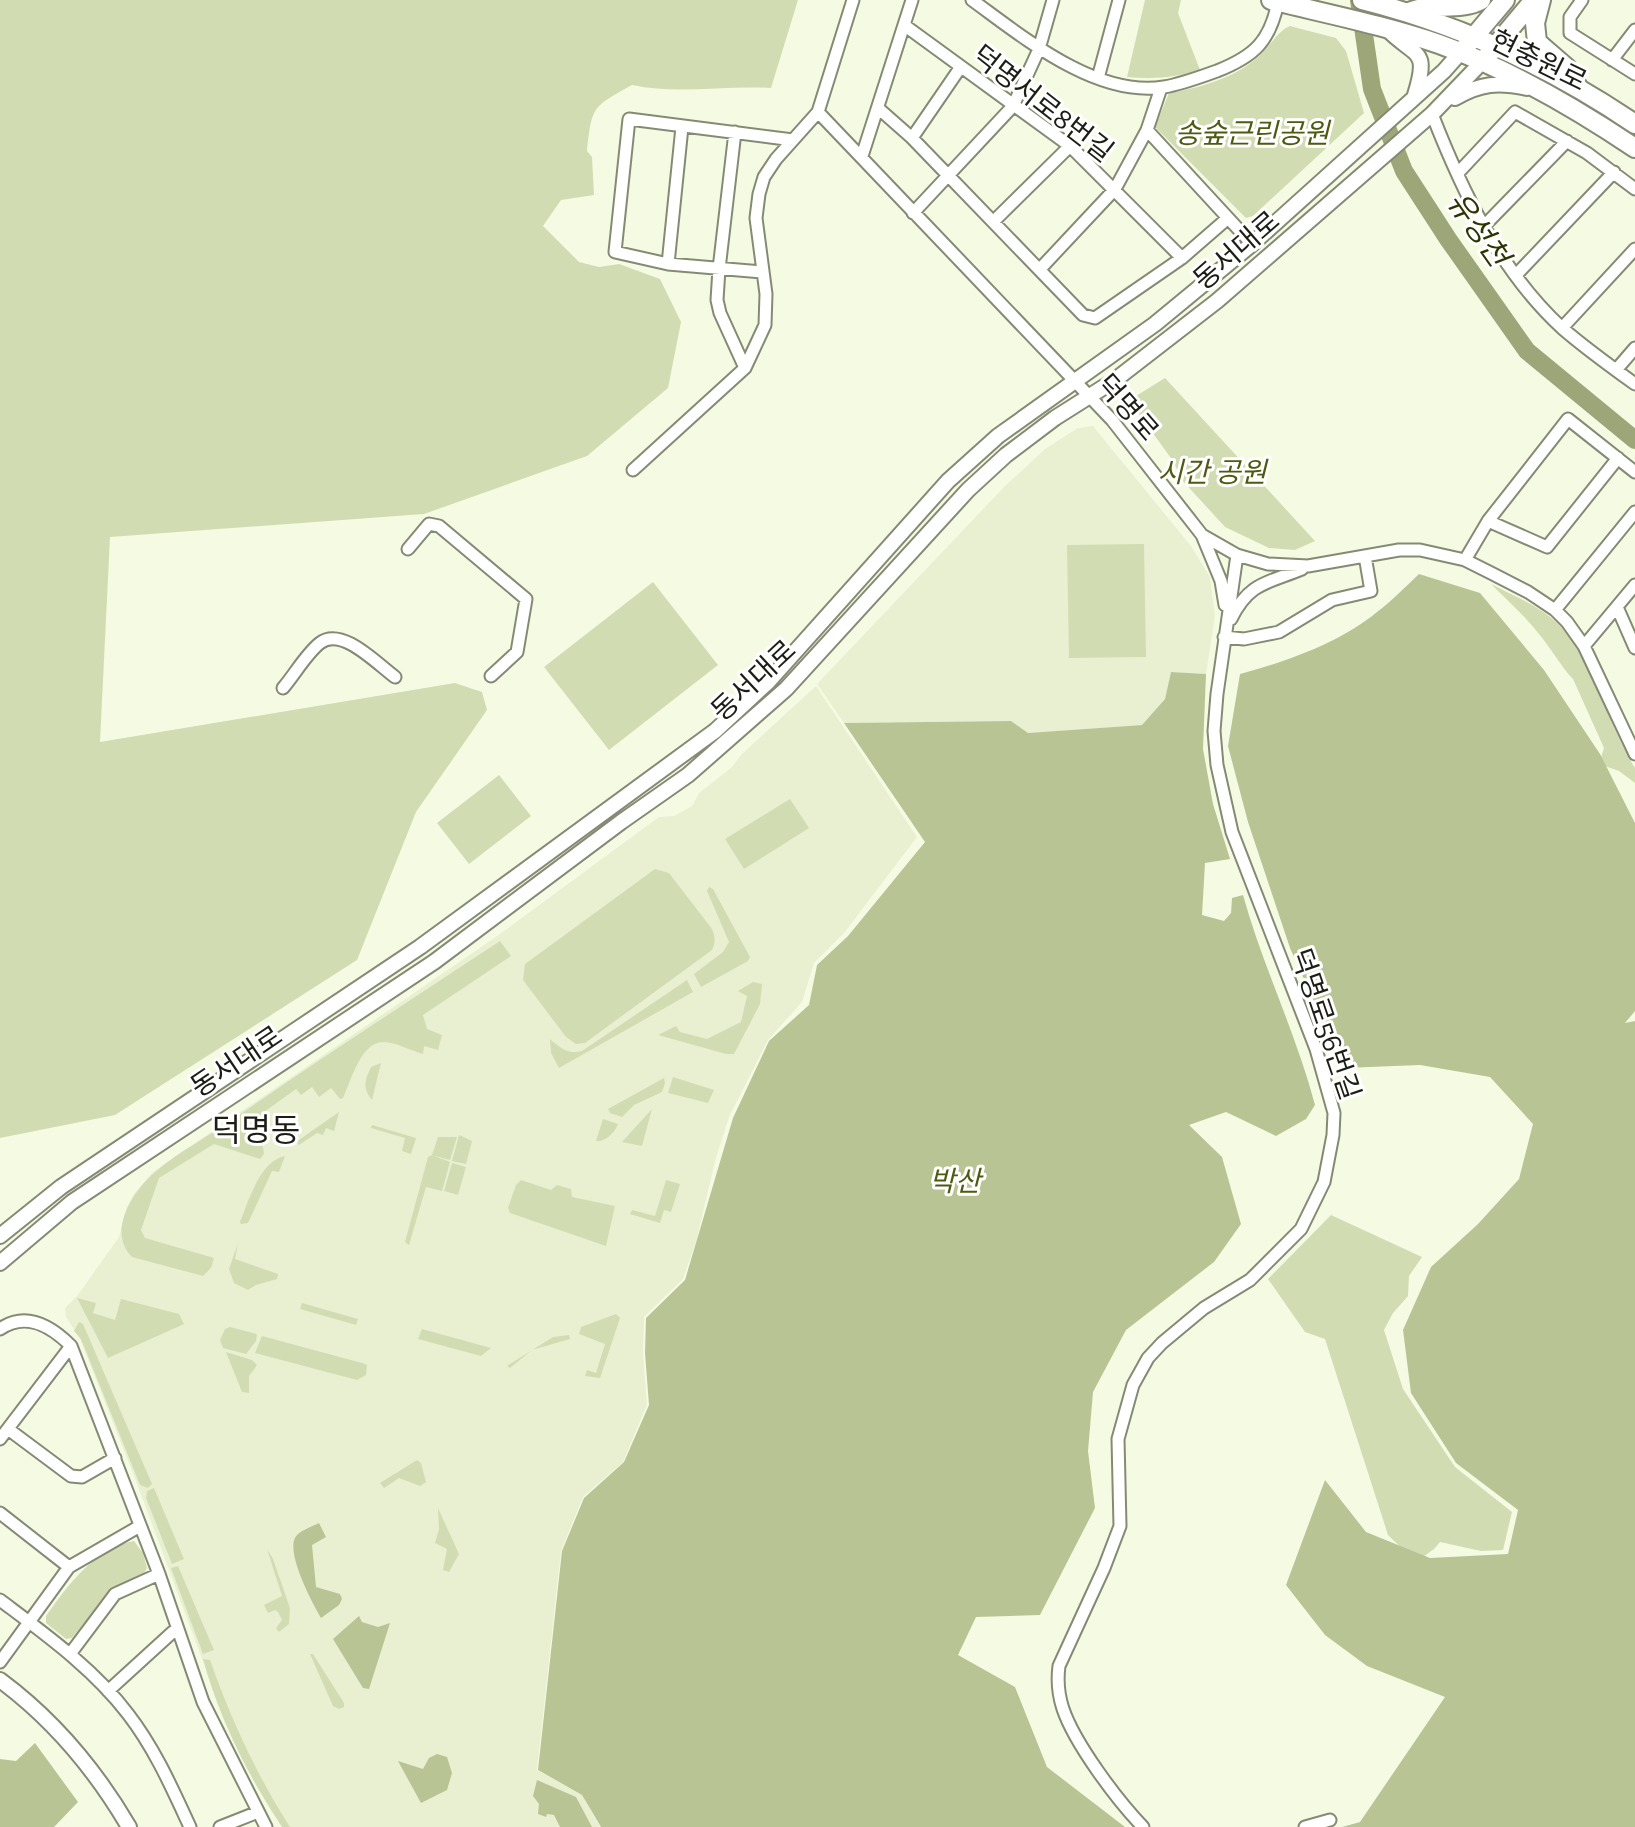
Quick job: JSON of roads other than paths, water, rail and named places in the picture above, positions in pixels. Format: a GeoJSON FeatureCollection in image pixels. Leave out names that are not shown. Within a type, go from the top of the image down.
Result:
{"type":"FeatureCollection","features":[{"type":"Feature","properties":{"kind":"main road","name":"현충원로"},"geometry":{"type":"LineString","coordinates":[[1362,0],[1409,12],[1474,37],[1580,90],[1635,124]]}},
{"type":"Feature","properties":{"kind":"main road"},"geometry":{"type":"LineString","coordinates":[[1409,12],[1419,8],[1470,5],[1481,0]]}},
{"type":"Feature","properties":{"kind":"main road"},"geometry":{"type":"LineString","coordinates":[[1460,53],[1505,0]]}},
{"type":"Feature","properties":{"kind":"main road"},"geometry":{"type":"LineString","coordinates":[[1481,63],[1534,0]]}},
{"type":"Feature","properties":{"kind":"main road"},"geometry":{"type":"LineString","coordinates":[[1541,0],[1535,23],[1537,42],[1567,68],[1580,90]]}},
{"type":"Feature","properties":{"kind":"main road","name":"현충원로"},"geometry":{"type":"LineString","coordinates":[[1275,1],[1386,28],[1460,53],[1549,93],[1635,148]]}},
{"type":"Feature","properties":{"kind":"street"},"geometry":{"type":"LineString","coordinates":[[633,470],[745,368],[765,325],[766,294],[756,218],[759,194],[764,177],[818,112],[853,0]]}},
{"type":"Feature","properties":{"kind":"street"},"geometry":{"type":"LineString","coordinates":[[862,156],[912,0]]}},
{"type":"Feature","properties":{"kind":"street"},"geometry":{"type":"LineString","coordinates":[[972,0],[1067,66],[1117,83],[1161,88],[1191,81],[1229,66],[1259,47],[1272,29],[1275,1]]}},
{"type":"Feature","properties":{"kind":"street"},"geometry":{"type":"LineString","coordinates":[[913,213],[1013,106],[1039,49],[1053,0]]}},
{"type":"Feature","properties":{"kind":"street"},"geometry":{"type":"LineString","coordinates":[[1098,78],[1119,0]]}},
{"type":"Feature","properties":{"kind":"street"},"geometry":{"type":"LineString","coordinates":[[1582,0],[1570,17],[1570,33],[1635,74]]}},
{"type":"Feature","properties":{"kind":"street","name":"덕명서로8번길"},"geometry":{"type":"LineString","coordinates":[[904,25],[1070,146],[1182,258]]}},
{"type":"Feature","properties":{"kind":"street"},"geometry":{"type":"LineString","coordinates":[[1386,28],[1417,53],[1421,60],[1422,69],[1415,95]]}},
{"type":"Feature","properties":{"kind":"street"},"geometry":{"type":"LineString","coordinates":[[1612,60],[1635,30]]}},
{"type":"Feature","properties":{"kind":"street","name":"동서대로"},"geometry":{"type":"LineString","coordinates":[[0,1236],[61,1187],[420,947],[633,788],[715,731],[768,682],[948,481],[998,436],[1155,324],[1252,244],[1444,71],[1460,53]]}},
{"type":"Feature","properties":{"kind":"street","name":"동서대로"},"geometry":{"type":"LineString","coordinates":[[0,1263],[72,1202],[434,962],[688,775],[786,689],[968,490],[1034,433],[1177,335],[1428,117],[1481,63]]}},
{"type":"Feature","properties":{"kind":"street"},"geometry":{"type":"LineString","coordinates":[[912,138],[960,68]]}},
{"type":"Feature","properties":{"kind":"street"},"geometry":{"type":"LineString","coordinates":[[1549,93],[1497,82],[1469,90],[1428,117],[1484,226],[1516,275],[1562,328],[1635,384]]}},
{"type":"Feature","properties":{"kind":"street"},"geometry":{"type":"LineString","coordinates":[[1040,269],[1115,189],[1147,130],[1161,88]]}},
{"type":"Feature","properties":{"kind":"street"},"geometry":{"type":"LineString","coordinates":[[878,108],[912,138],[1083,315],[1095,318],[1182,258],[1228,218]]}},
{"type":"Feature","properties":{"kind":"street","name":"덕명로"},"geometry":{"type":"LineString","coordinates":[[818,112],[1112,420],[1202,535],[1237,555],[1268,564],[1308,566],[1420,550],[1465,560],[1528,592],[1555,610],[1584,646],[1626,741],[1635,754]]}},
{"type":"Feature","properties":{"kind":"street"},"geometry":{"type":"LineString","coordinates":[[1458,173],[1515,112],[1567,141],[1635,189]]}},
{"type":"Feature","properties":{"kind":"street"},"geometry":{"type":"LineString","coordinates":[[762,272],[668,264],[615,252],[629,119],[793,140]]}},
{"type":"Feature","properties":{"kind":"street"},"geometry":{"type":"LineString","coordinates":[[668,264],[682,127]]}},
{"type":"Feature","properties":{"kind":"street"},"geometry":{"type":"LineString","coordinates":[[1147,130],[1252,244]]}},
{"type":"Feature","properties":{"kind":"street"},"geometry":{"type":"LineString","coordinates":[[735,132],[717,300],[745,368]]}},
{"type":"Feature","properties":{"kind":"street"},"geometry":{"type":"LineString","coordinates":[[1484,226],[1567,141]]}},
{"type":"Feature","properties":{"kind":"street"},"geometry":{"type":"LineString","coordinates":[[994,221],[1070,146]]}},
{"type":"Feature","properties":{"kind":"street"},"geometry":{"type":"LineString","coordinates":[[1516,275],[1614,172]]}},
{"type":"Feature","properties":{"kind":"street"},"geometry":{"type":"LineString","coordinates":[[1562,328],[1635,249]]}},
{"type":"Feature","properties":{"kind":"street"},"geometry":{"type":"LineString","coordinates":[[1616,370],[1635,348]]}},
{"type":"Feature","properties":{"kind":"street"},"geometry":{"type":"LineString","coordinates":[[1465,560],[1488,521],[1568,419],[1635,472]]}},
{"type":"Feature","properties":{"kind":"street"},"geometry":{"type":"LineString","coordinates":[[1488,521],[1547,547],[1618,458]]}},
{"type":"Feature","properties":{"kind":"street"},"geometry":{"type":"LineString","coordinates":[[1555,610],[1635,512]]}},
{"type":"Feature","properties":{"kind":"street"},"geometry":{"type":"LineString","coordinates":[[408,549],[429,524],[439,526],[526,599],[517,652],[491,676]]}},
{"type":"Feature","properties":{"kind":"street"},"geometry":{"type":"LineString","coordinates":[[1202,535],[1221,581],[1225,634]]}},
{"type":"Feature","properties":{"kind":"street","name":"덕명로56번길"},"geometry":{"type":"LineString","coordinates":[[1143,1827],[1112,1788],[1074,1731],[1063,1710],[1057,1684],[1059,1666],[1120,1526],[1118,1439],[1124,1411],[1133,1385],[1148,1358],[1162,1343],[1204,1308],[1250,1280],[1301,1229],[1324,1182],[1333,1135],[1334,1113],[1316,1049],[1269,933],[1223,803],[1214,731],[1237,555]]}},
{"type":"Feature","properties":{"kind":"street"},"geometry":{"type":"LineString","coordinates":[[1225,634],[1244,639],[1279,632],[1332,600],[1371,591],[1365,556]]}},
{"type":"Feature","properties":{"kind":"street"},"geometry":{"type":"LineString","coordinates":[[1225,634],[1237,607],[1253,588],[1308,566]]}},
{"type":"Feature","properties":{"kind":"street"},"geometry":{"type":"LineString","coordinates":[[1584,646],[1635,585]]}},
{"type":"Feature","properties":{"kind":"street"},"geometry":{"type":"LineString","coordinates":[[1617,607],[1631,631],[1635,648]]}},
{"type":"Feature","properties":{"kind":"street"},"geometry":{"type":"LineString","coordinates":[[283,688],[320,643],[332,638],[345,639],[395,677]]}},
{"type":"Feature","properties":{"kind":"street"},"geometry":{"type":"LineString","coordinates":[[0,1329],[10,1322],[25,1320],[40,1323],[71,1346],[159,1574],[203,1702],[266,1827]]}},
{"type":"Feature","properties":{"kind":"street"},"geometry":{"type":"LineString","coordinates":[[0,1439],[71,1346]]}},
{"type":"Feature","properties":{"kind":"street"},"geometry":{"type":"LineString","coordinates":[[8,1429],[71,1476],[82,1477],[115,1458]]}},
{"type":"Feature","properties":{"kind":"street"},"geometry":{"type":"LineString","coordinates":[[0,1513],[69,1567]]}},
{"type":"Feature","properties":{"kind":"street"},"geometry":{"type":"LineString","coordinates":[[0,1662],[69,1567],[140,1526]]}},
{"type":"Feature","properties":{"kind":"street"},"geometry":{"type":"LineString","coordinates":[[70,1654],[115,1594],[159,1574]]}},
{"type":"Feature","properties":{"kind":"street"},"geometry":{"type":"LineString","coordinates":[[0,1600],[70,1654],[127,1712],[162,1765],[190,1827]]}},
{"type":"Feature","properties":{"kind":"street"},"geometry":{"type":"LineString","coordinates":[[108,1691],[176,1629]]}},
{"type":"Feature","properties":{"kind":"street"},"geometry":{"type":"LineString","coordinates":[[0,1680],[41,1714],[77,1750],[105,1785],[129,1827]]}},
{"type":"Feature","properties":{"kind":"street"},"geometry":{"type":"LineString","coordinates":[[220,1827],[258,1812]]}},
{"type":"Feature","properties":{"kind":"street"},"geometry":{"type":"LineString","coordinates":[[1305,1827],[1330,1820]]}},
{"type":"Feature","properties":{"kind":"waterway","name":"유성천"},"geometry":{"type":"LineString","coordinates":[[1359,0],[1372,89],[1404,171],[1527,351],[1635,440]]}},
{"type":"Feature","properties":{"kind":"district","name":"덕명동"},"geometry":{"type":"Point","coordinates":[256,1130]}},
{"type":"Feature","properties":{"kind":"park label","name":"송숲근린공원"},"geometry":{"type":"Point","coordinates":[1252,133]}},
{"type":"Feature","properties":{"kind":"park label","name":"시간 공원"},"geometry":{"type":"Point","coordinates":[1212,472]}},
{"type":"Feature","properties":{"kind":"park label","name":"박산"},"geometry":{"type":"Point","coordinates":[955,1181]}}]}
